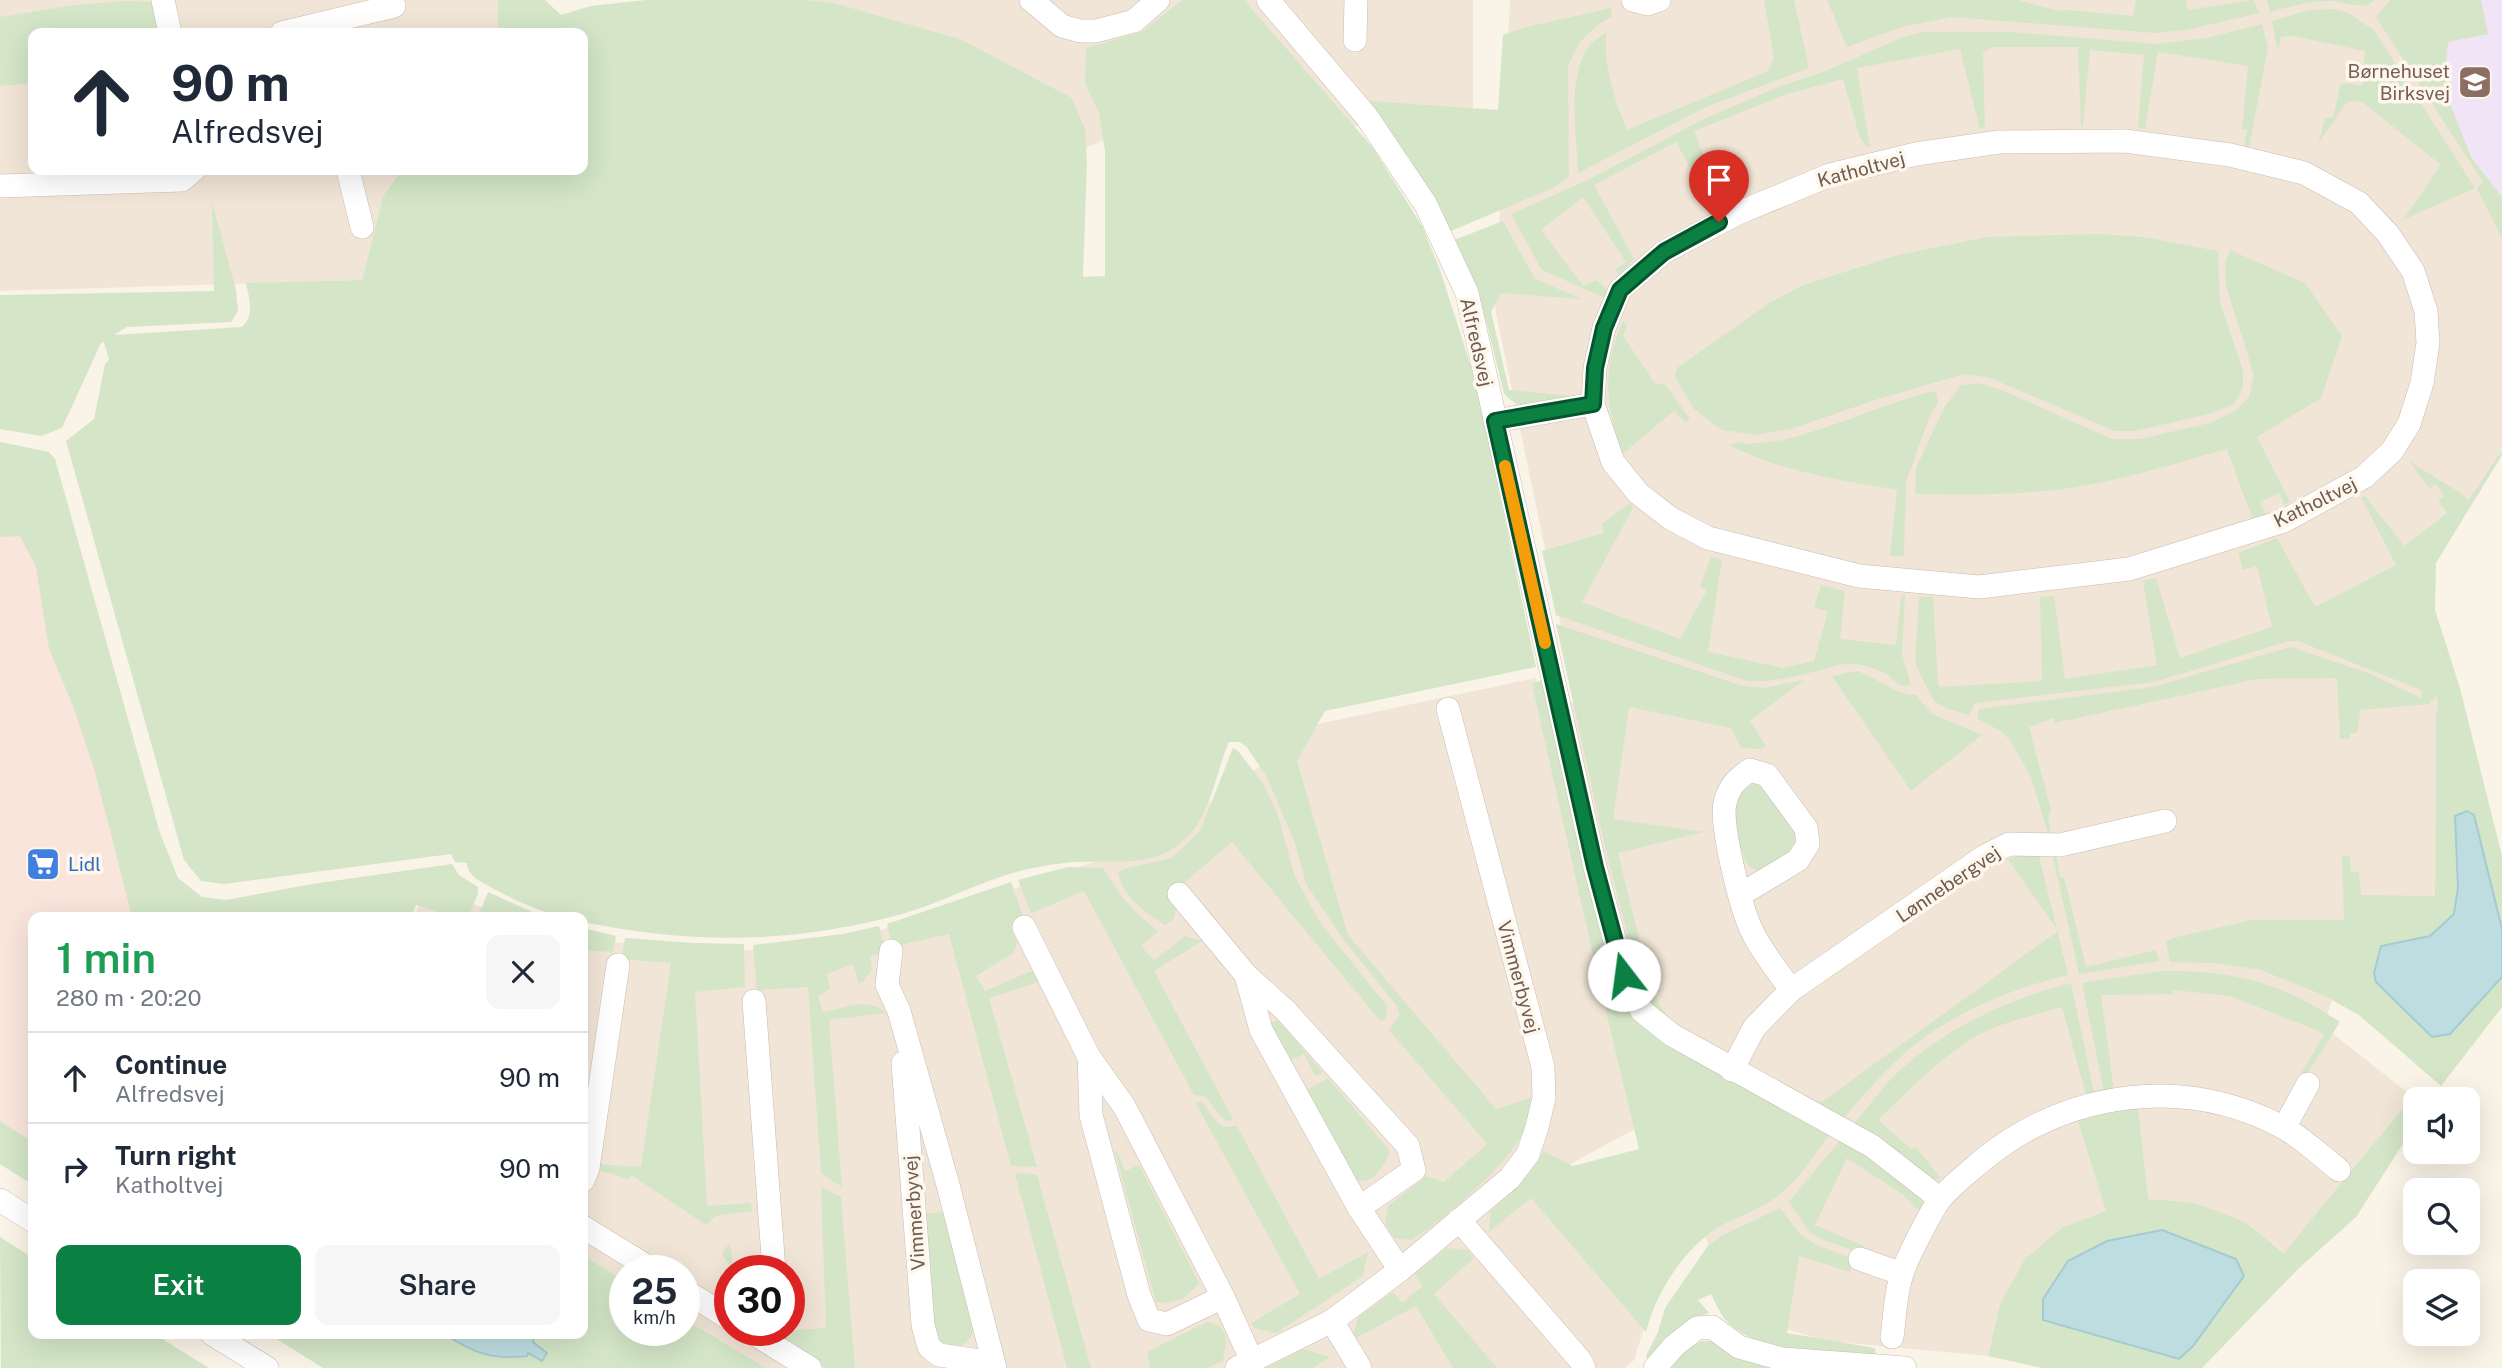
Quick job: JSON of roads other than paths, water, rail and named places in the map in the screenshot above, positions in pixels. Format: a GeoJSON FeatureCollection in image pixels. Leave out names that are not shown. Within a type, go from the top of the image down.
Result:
{"type":"FeatureCollection","features":[{"type":"Feature","properties":{"kind":"street"},"geometry":{"type":"LineString","coordinates":[[163,0],[169,28]]}},
{"type":"Feature","properties":{"kind":"street"},"geometry":{"type":"LineString","coordinates":[[1031,0],[1062,26],[1080,31],[1096,31],[1135,21],[1158,0]]}},
{"type":"Feature","properties":{"kind":"street","name":"Alfredsvej"},"geometry":{"type":"LineString","coordinates":[[1268,0],[1367,117],[1426,205],[1467,293],[1595,867],[1624,975],[1642,1011],[1672,1035],[1732,1070]]}},
{"type":"Feature","properties":{"kind":"street"},"geometry":{"type":"LineString","coordinates":[[1355,40],[1356,0]]}},
{"type":"Feature","properties":{"kind":"street"},"geometry":{"type":"LineString","coordinates":[[1633,0],[1647,4],[1658,0]]}},
{"type":"Feature","properties":{"kind":"street"},"geometry":{"type":"LineString","coordinates":[[317,28],[394,6]]}},
{"type":"Feature","properties":{"kind":"street","name":"Katholtvej"},"geometry":{"type":"LineString","coordinates":[[2125,141],[2230,155],[2304,173],[2359,203],[2388,233],[2413,271],[2426,311],[2428,343],[2422,383],[2409,425],[2392,451],[2364,477],[2284,520],[2129,569],[1979,587],[1860,576],[1708,538],[1670,518],[1638,493],[1613,462],[1593,404],[1595,368],[1604,328],[1620,290],[1664,252],[1738,212],[1830,175],[1916,154],[1999,142],[2125,141]]}},
{"type":"Feature","properties":{"kind":"street"},"geometry":{"type":"LineString","coordinates":[[0,186],[182,180],[188,175]]}},
{"type":"Feature","properties":{"kind":"street"},"geometry":{"type":"LineString","coordinates":[[353,175],[362,227]]}},
{"type":"Feature","properties":{"kind":"street"},"geometry":{"type":"LineString","coordinates":[[1495,421],[1593,404]]}},
{"type":"Feature","properties":{"kind":"street","name":"Vimmerbyvej"},"geometry":{"type":"LineString","coordinates":[[1024,927],[1089,1056],[1124,1106],[1223,1297],[1245,1364],[1332,1321],[1401,1270],[1510,1178],[1528,1154],[1544,1098],[1543,1068],[1448,709]]}},
{"type":"Feature","properties":{"kind":"street"},"geometry":{"type":"LineString","coordinates":[[1740,895],[1798,860],[1808,844],[1806,828],[1767,775],[1750,770],[1734,780],[1724,805],[1729,847],[1740,895],[1752,932],[1791,990]]}},
{"type":"Feature","properties":{"kind":"street","name":"Lønnebergvej"},"geometry":{"type":"LineString","coordinates":[[1732,1070],[1754,1028],[1791,990],[1970,865],[2009,844],[2060,845],[2165,821]]}},
{"type":"Feature","properties":{"kind":"street"},"geometry":{"type":"LineString","coordinates":[[1179,894],[1246,975],[1285,1010],[1408,1146],[1414,1170],[1359,1208]]}},
{"type":"Feature","properties":{"kind":"street","name":"Vimmerbyvej"},"geometry":{"type":"LineString","coordinates":[[891,951],[887,985],[899,1011],[946,1177],[994,1366],[939,1355],[929,1347],[923,1325],[899,1011]]}},
{"type":"Feature","properties":{"kind":"street"},"geometry":{"type":"LineString","coordinates":[[588,1168],[618,965]]}},
{"type":"Feature","properties":{"kind":"street"},"geometry":{"type":"LineString","coordinates":[[1246,975],[1261,1030],[1359,1208],[1401,1270]]}},
{"type":"Feature","properties":{"kind":"street"},"geometry":{"type":"LineString","coordinates":[[754,1001],[773,1255]]}},
{"type":"Feature","properties":{"kind":"street","name":"Vimmerbyvej"},"geometry":{"type":"LineString","coordinates":[[1089,1056],[1091,1115],[1139,1296],[1149,1320],[1167,1324],[1223,1297]]}},
{"type":"Feature","properties":{"kind":"street"},"geometry":{"type":"LineString","coordinates":[[1732,1070],[1872,1146],[1940,1199]]}},
{"type":"Feature","properties":{"kind":"street"},"geometry":{"type":"LineString","coordinates":[[2284,1128],[2308,1084]]}},
{"type":"Feature","properties":{"kind":"street"},"geometry":{"type":"LineString","coordinates":[[1892,1337],[1902,1273],[1940,1199],[2000,1146],[2056,1114],[2100,1102],[2182,1097],[2227,1106],[2284,1128],[2339,1170]]}},
{"type":"Feature","properties":{"kind":"street"},"geometry":{"type":"LineString","coordinates":[[0,1200],[28,1218]]}},
{"type":"Feature","properties":{"kind":"street"},"geometry":{"type":"LineString","coordinates":[[1460,1220],[1584,1368]]}},
{"type":"Feature","properties":{"kind":"street"},"geometry":{"type":"LineString","coordinates":[[588,1230],[629,1255]]}},
{"type":"Feature","properties":{"kind":"street"},"geometry":{"type":"LineString","coordinates":[[1860,1259],[1902,1273]]}},
{"type":"Feature","properties":{"kind":"street"},"geometry":{"type":"LineString","coordinates":[[1332,1321],[1360,1368]]}},
{"type":"Feature","properties":{"kind":"street"},"geometry":{"type":"LineString","coordinates":[[1655,1368],[1674,1346],[1697,1328],[1712,1328],[1739,1347],[1782,1359],[1905,1368]]}},
{"type":"Feature","properties":{"kind":"street"},"geometry":{"type":"LineString","coordinates":[[220,1339],[267,1368]]}},
{"type":"Feature","properties":{"kind":"street"},"geometry":{"type":"LineString","coordinates":[[777,1346],[810,1368]]}},
{"type":"Feature","properties":{"kind":"water"},"geometry":{"type":"Polygon","coordinates":[[[2467,811],[2474,815],[2502,929],[2502,977],[2450,1034],[2432,1037],[2376,982],[2374,973],[2381,946],[2430,936],[2454,914],[2458,888],[2455,816],[2467,811]]]}},
{"type":"Feature","properties":{"kind":"water"},"geometry":{"type":"Polygon","coordinates":[[[2162,1230],[2236,1259],[2244,1276],[2193,1346],[2179,1359],[2043,1320],[2043,1299],[2068,1261],[2107,1241],[2162,1230]]]}},
{"type":"Feature","properties":{"kind":"water"},"geometry":{"type":"Polygon","coordinates":[[[453,1339],[534,1339],[533,1342],[547,1353],[542,1361],[528,1353],[527,1356],[493,1356],[453,1339]]]}},
{"type":"Feature","properties":{"kind":"place","name":"Børnehuset Birksvej"},"geometry":{"type":"Point","coordinates":[2475,82]}},
{"type":"Feature","properties":{"kind":"place","name":"Lidl"},"geometry":{"type":"Point","coordinates":[43,864]}}]}
